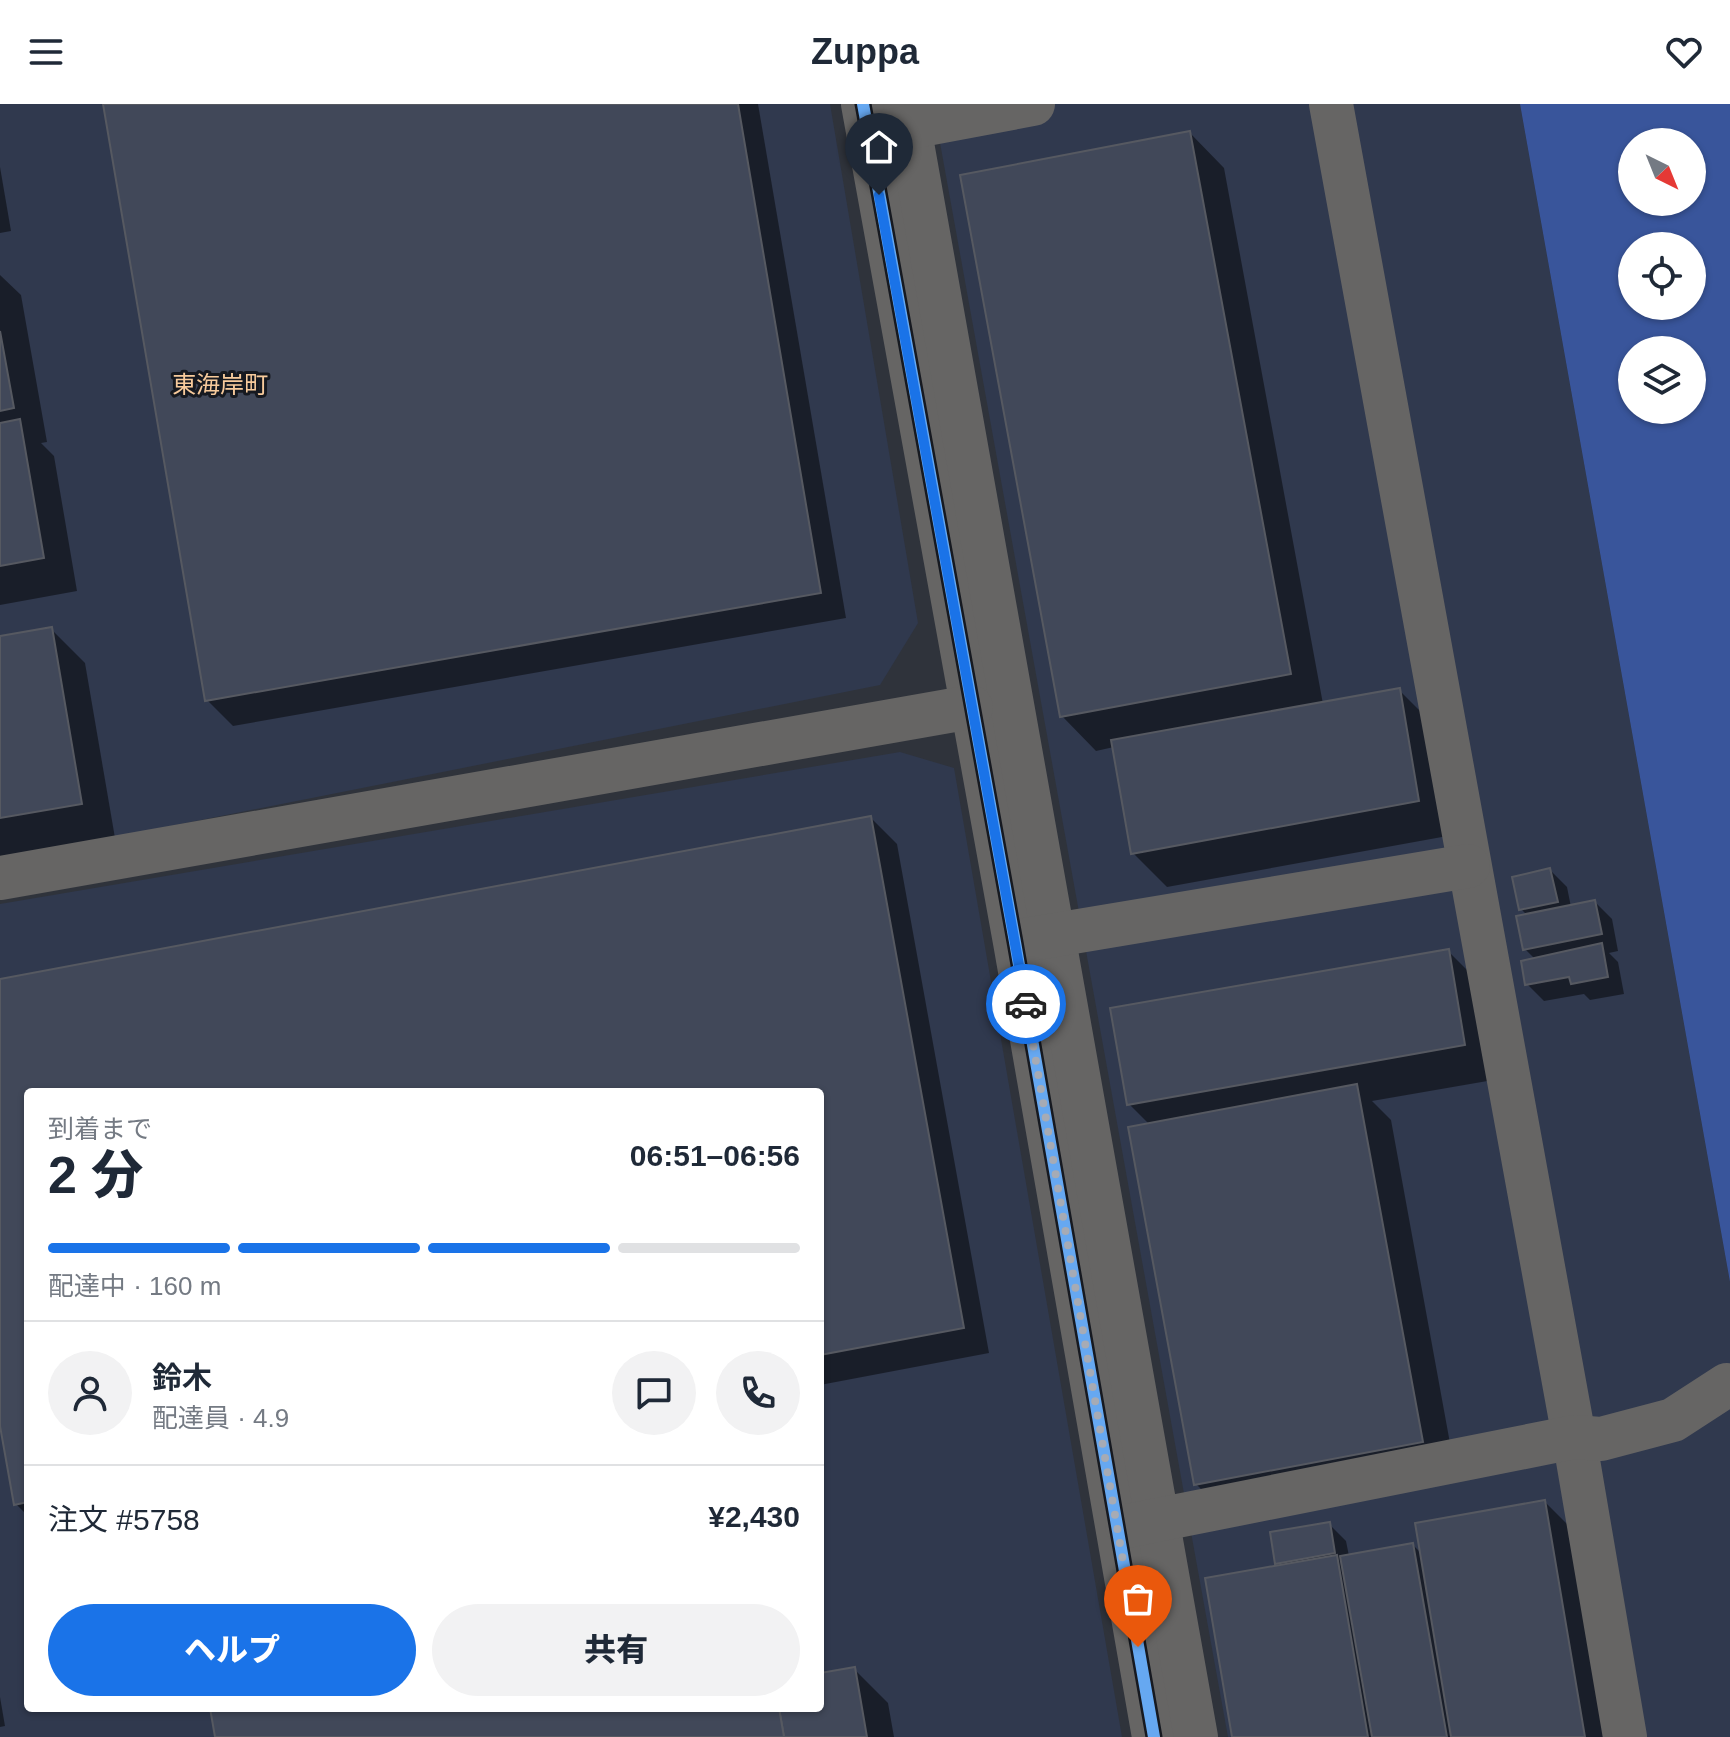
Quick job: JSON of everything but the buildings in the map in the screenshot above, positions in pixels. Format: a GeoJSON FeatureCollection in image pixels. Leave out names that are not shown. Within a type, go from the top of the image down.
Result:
{"type":"FeatureCollection","features":[{"type":"Feature","properties":{"kind":"street"},"geometry":{"type":"LineString","coordinates":[[886,118],[1033,104]]}},
{"type":"Feature","properties":{"kind":"street"},"geometry":{"type":"LineString","coordinates":[[1331,104],[1574,1437],[1625,1737]]}},
{"type":"Feature","properties":{"kind":"street"},"geometry":{"type":"LineString","coordinates":[[886,118],[971,707],[1034,938]]}},
{"type":"Feature","properties":{"kind":"street"},"geometry":{"type":"LineString","coordinates":[[886,118],[1137,1524],[1154,1737]]}},
{"type":"Feature","properties":{"kind":"street"},"geometry":{"type":"LineString","coordinates":[[0,878],[971,707]]}},
{"type":"Feature","properties":{"kind":"street"},"geometry":{"type":"LineString","coordinates":[[1034,938],[1468,866]]}},
{"type":"Feature","properties":{"kind":"street"},"geometry":{"type":"LineString","coordinates":[[1137,1524],[1574,1437],[1601,1439],[1673,1420],[1727,1385]]}},
{"type":"Feature","properties":{"kind":"street"},"geometry":{"type":"LineString","coordinates":[[1137,1524],[1196,1737]]}},
{"type":"Feature","properties":{"kind":"shaded area"},"geometry":{"type":"Polygon","coordinates":[[[0,104],[830,104],[918,623],[880,685],[0,860],[0,104]]]}},
{"type":"Feature","properties":{"kind":"shaded area"},"geometry":{"type":"Polygon","coordinates":[[[933,104],[1520,104],[1730,1282],[1730,1737],[1228,1737],[933,104]]]}},
{"type":"Feature","properties":{"kind":"shaded area"},"geometry":{"type":"Polygon","coordinates":[[[900,752],[954,768],[1122,1737],[0,1737],[0,904],[900,752]]]}},
{"type":"Feature","properties":{"kind":"water"},"geometry":{"type":"Polygon","coordinates":[[[1520,104],[1730,104],[1730,1282],[1520,104]]]}},
{"type":"Feature","properties":{"kind":"cycle path"},"geometry":{"type":"LineString","coordinates":[[863,104],[1015,942],[1154,1737]]}},
{"type":"Feature","properties":{"kind":"way so far"},"geometry":{"type":"LineString","coordinates":[[1026,1004],[1138,1647]]}},
{"type":"Feature","properties":{"kind":"district","name":"東海岸町"},"geometry":{"type":"Point","coordinates":[220,384]}},
{"type":"Feature","properties":{"kind":"route"},"geometry":{"type":"LineString","coordinates":[[879,195],[1026,1004]]}}]}
